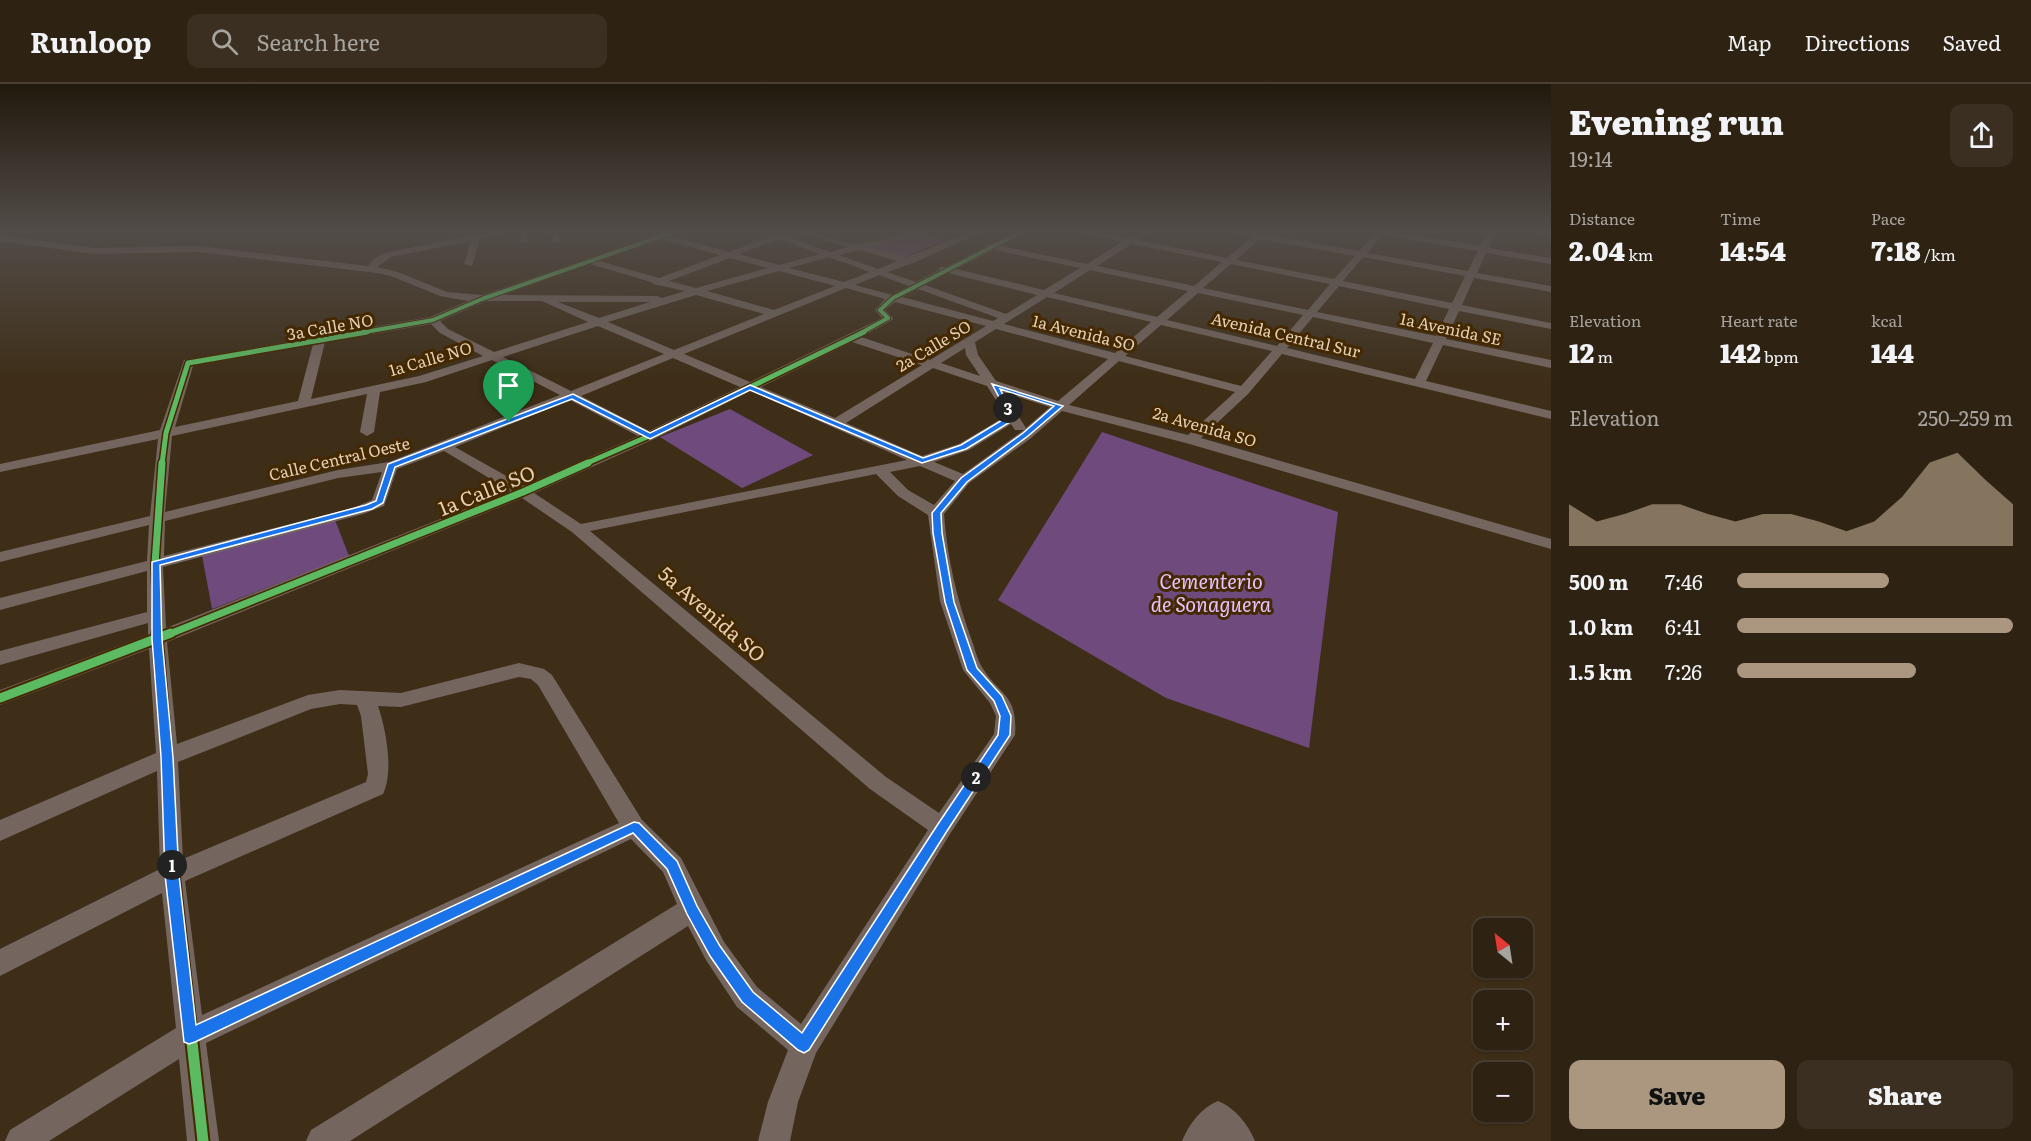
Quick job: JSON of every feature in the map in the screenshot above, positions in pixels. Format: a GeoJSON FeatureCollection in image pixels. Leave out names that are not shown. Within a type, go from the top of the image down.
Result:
{"type":"FeatureCollection","features":[{"type":"Feature","properties":{"kind":"street"},"geometry":{"type":"LineString","coordinates":[[407,280],[443,295],[482,298],[670,299]]}},
{"type":"Feature","properties":{"kind":"street","name":"3a Calle NO"},"geometry":{"type":"LineString","coordinates":[[166,433],[188,363],[433,320],[482,298],[533,280]]}},
{"type":"Feature","properties":{"kind":"street"},"geometry":{"type":"LineString","coordinates":[[613,298],[659,280]]}},
{"type":"Feature","properties":{"kind":"street"},"geometry":{"type":"LineString","coordinates":[[661,280],[776,314]]}},
{"type":"Feature","properties":{"kind":"street","name":"1a Calle NO"},"geometry":{"type":"LineString","coordinates":[[0,468],[374,391],[495,357],[670,299],[737,280]]}},
{"type":"Feature","properties":{"kind":"street","name":"1a Avenida SO"},"geometry":{"type":"LineString","coordinates":[[830,280],[1244,391]]}},
{"type":"Feature","properties":{"kind":"street","name":"Calle Central Oeste"},"geometry":{"type":"LineString","coordinates":[[0,557],[338,474],[391,465],[446,447],[859,280]]}},
{"type":"Feature","properties":{"kind":"street"},"geometry":{"type":"LineString","coordinates":[[903,280],[1008,318]]}},
{"type":"Feature","properties":{"kind":"street"},"geometry":{"type":"LineString","coordinates":[[893,298],[927,280]]}},
{"type":"Feature","properties":{"kind":"street","name":"Avenida Central Sur"},"geometry":{"type":"LineString","coordinates":[[988,280],[1551,415]]}},
{"type":"Feature","properties":{"kind":"street","name":"2a Calle SO"},"geometry":{"type":"LineString","coordinates":[[836,423],[1068,280]]}},
{"type":"Feature","properties":{"kind":"street","name":"1a Avenida SE"},"geometry":{"type":"LineString","coordinates":[[1159,280],[1551,364]]}},
{"type":"Feature","properties":{"kind":"street"},"geometry":{"type":"LineString","coordinates":[[774,1141],[783,1102],[804,1045],[942,827],[1004,735],[1006,716],[998,699],[973,670],[949,602],[937,533],[936,513],[964,480],[1026,435],[1205,280]]}},
{"type":"Feature","properties":{"kind":"street"},"geometry":{"type":"LineString","coordinates":[[1326,280],[1551,326]]}},
{"type":"Feature","properties":{"kind":"street"},"geometry":{"type":"LineString","coordinates":[[1419,383],[1467,280]]}},
{"type":"Feature","properties":{"kind":"street"},"geometry":{"type":"LineString","coordinates":[[1501,280],[1551,289]]}},
{"type":"Feature","properties":{"kind":"street"},"geometry":{"type":"LineString","coordinates":[[1191,440],[1244,391],[1335,282]]}},
{"type":"Feature","properties":{"kind":"street"},"geometry":{"type":"LineString","coordinates":[[542,298],[964,480]]}},
{"type":"Feature","properties":{"kind":"street","name":"1a Calle SO"},"geometry":{"type":"LineString","coordinates":[[0,698],[157,639],[523,492],[650,436],[884,322],[888,318],[880,310],[893,298]]}},
{"type":"Feature","properties":{"kind":"street"},"geometry":{"type":"LineString","coordinates":[[433,320],[444,331],[650,436]]}},
{"type":"Feature","properties":{"kind":"street","name":"2a Avenida SO"},"geometry":{"type":"LineString","coordinates":[[852,338],[1059,406],[1191,440],[1551,544]]}},
{"type":"Feature","properties":{"kind":"street"},"geometry":{"type":"LineString","coordinates":[[303,405],[320,341]]}},
{"type":"Feature","properties":{"kind":"street"},"geometry":{"type":"LineString","coordinates":[[970,342],[972,355],[995,385],[1026,435]]}},
{"type":"Feature","properties":{"kind":"street"},"geometry":{"type":"LineString","coordinates":[[367,432],[374,391]]}},
{"type":"Feature","properties":{"kind":"street"},"geometry":{"type":"LineString","coordinates":[[578,529],[922,461],[964,447],[1013,417]]}},
{"type":"Feature","properties":{"kind":"street"},"geometry":{"type":"LineString","coordinates":[[166,433],[155,564],[157,639],[167,757],[172,875],[203,1141]]}},
{"type":"Feature","properties":{"kind":"street","name":"5a Avenida SO"},"geometry":{"type":"LineString","coordinates":[[446,447],[523,492],[578,529],[878,783],[942,827]]}},
{"type":"Feature","properties":{"kind":"street"},"geometry":{"type":"LineString","coordinates":[[0,604],[369,507],[379,503],[391,465]]}},
{"type":"Feature","properties":{"kind":"street"},"geometry":{"type":"LineString","coordinates":[[880,470],[903,493],[936,513]]}},
{"type":"Feature","properties":{"kind":"street"},"geometry":{"type":"LineString","coordinates":[[0,658],[156,615]]}},
{"type":"Feature","properties":{"kind":"street"},"geometry":{"type":"LineString","coordinates":[[0,831],[167,757],[308,702],[340,697],[402,700],[519,670],[537,674],[545,680],[634,827],[672,865],[715,951],[747,997],[804,1045]]}},
{"type":"Feature","properties":{"kind":"street"},"geometry":{"type":"LineString","coordinates":[[0,963],[172,875],[375,788],[379,774],[371,716],[364,697]]}},
{"type":"Feature","properties":{"kind":"street"},"geometry":{"type":"LineString","coordinates":[[21,1141],[189,1036],[634,827]]}},
{"type":"Feature","properties":{"kind":"street"},"geometry":{"type":"LineString","coordinates":[[322,1141],[692,909]]}},
{"type":"Feature","properties":{"kind":"street"},"geometry":{"type":"LineString","coordinates":[[1198,1141],[1218,1116],[1239,1141]]}},
{"type":"Feature","properties":{"kind":"green space"},"geometry":{"type":"Polygon","coordinates":[[[730,409],[813,455],[742,488],[660,437],[730,409]]]}},
{"type":"Feature","properties":{"kind":"green space","name":"Cementerio de Sonaguera"},"geometry":{"type":"Polygon","coordinates":[[[1102,432],[1338,512],[1309,748],[1166,698],[998,600],[1102,432]]]}},
{"type":"Feature","properties":{"kind":"green space"},"geometry":{"type":"Polygon","coordinates":[[[335,520],[349,556],[212,609],[202,555],[335,520]]]}},
{"type":"Feature","properties":{"kind":"cycle path"},"geometry":{"type":"LineString","coordinates":[[203,1141],[172,875],[155,564],[159,487],[166,433],[188,363],[433,320],[482,299],[535,280]]}},
{"type":"Feature","properties":{"kind":"cycle path"},"geometry":{"type":"LineString","coordinates":[[0,698],[157,639],[523,492],[649,436],[884,322],[888,318],[880,310],[882,306],[927,280]]}},
{"type":"Feature","properties":{"kind":"route"},"geometry":{"type":"LineString","coordinates":[[995,385],[1059,406],[1026,435],[964,480],[936,513],[937,533],[949,602],[973,670],[998,699],[1006,716],[1004,735],[942,827],[804,1045],[747,997],[715,951],[672,865],[634,827],[189,1036],[172,875],[167,757],[157,639],[155,564],[358,511],[379,503],[391,465],[509,422],[573,396],[650,436],[750,387],[922,461],[964,447],[1013,417],[995,385]]}}]}
